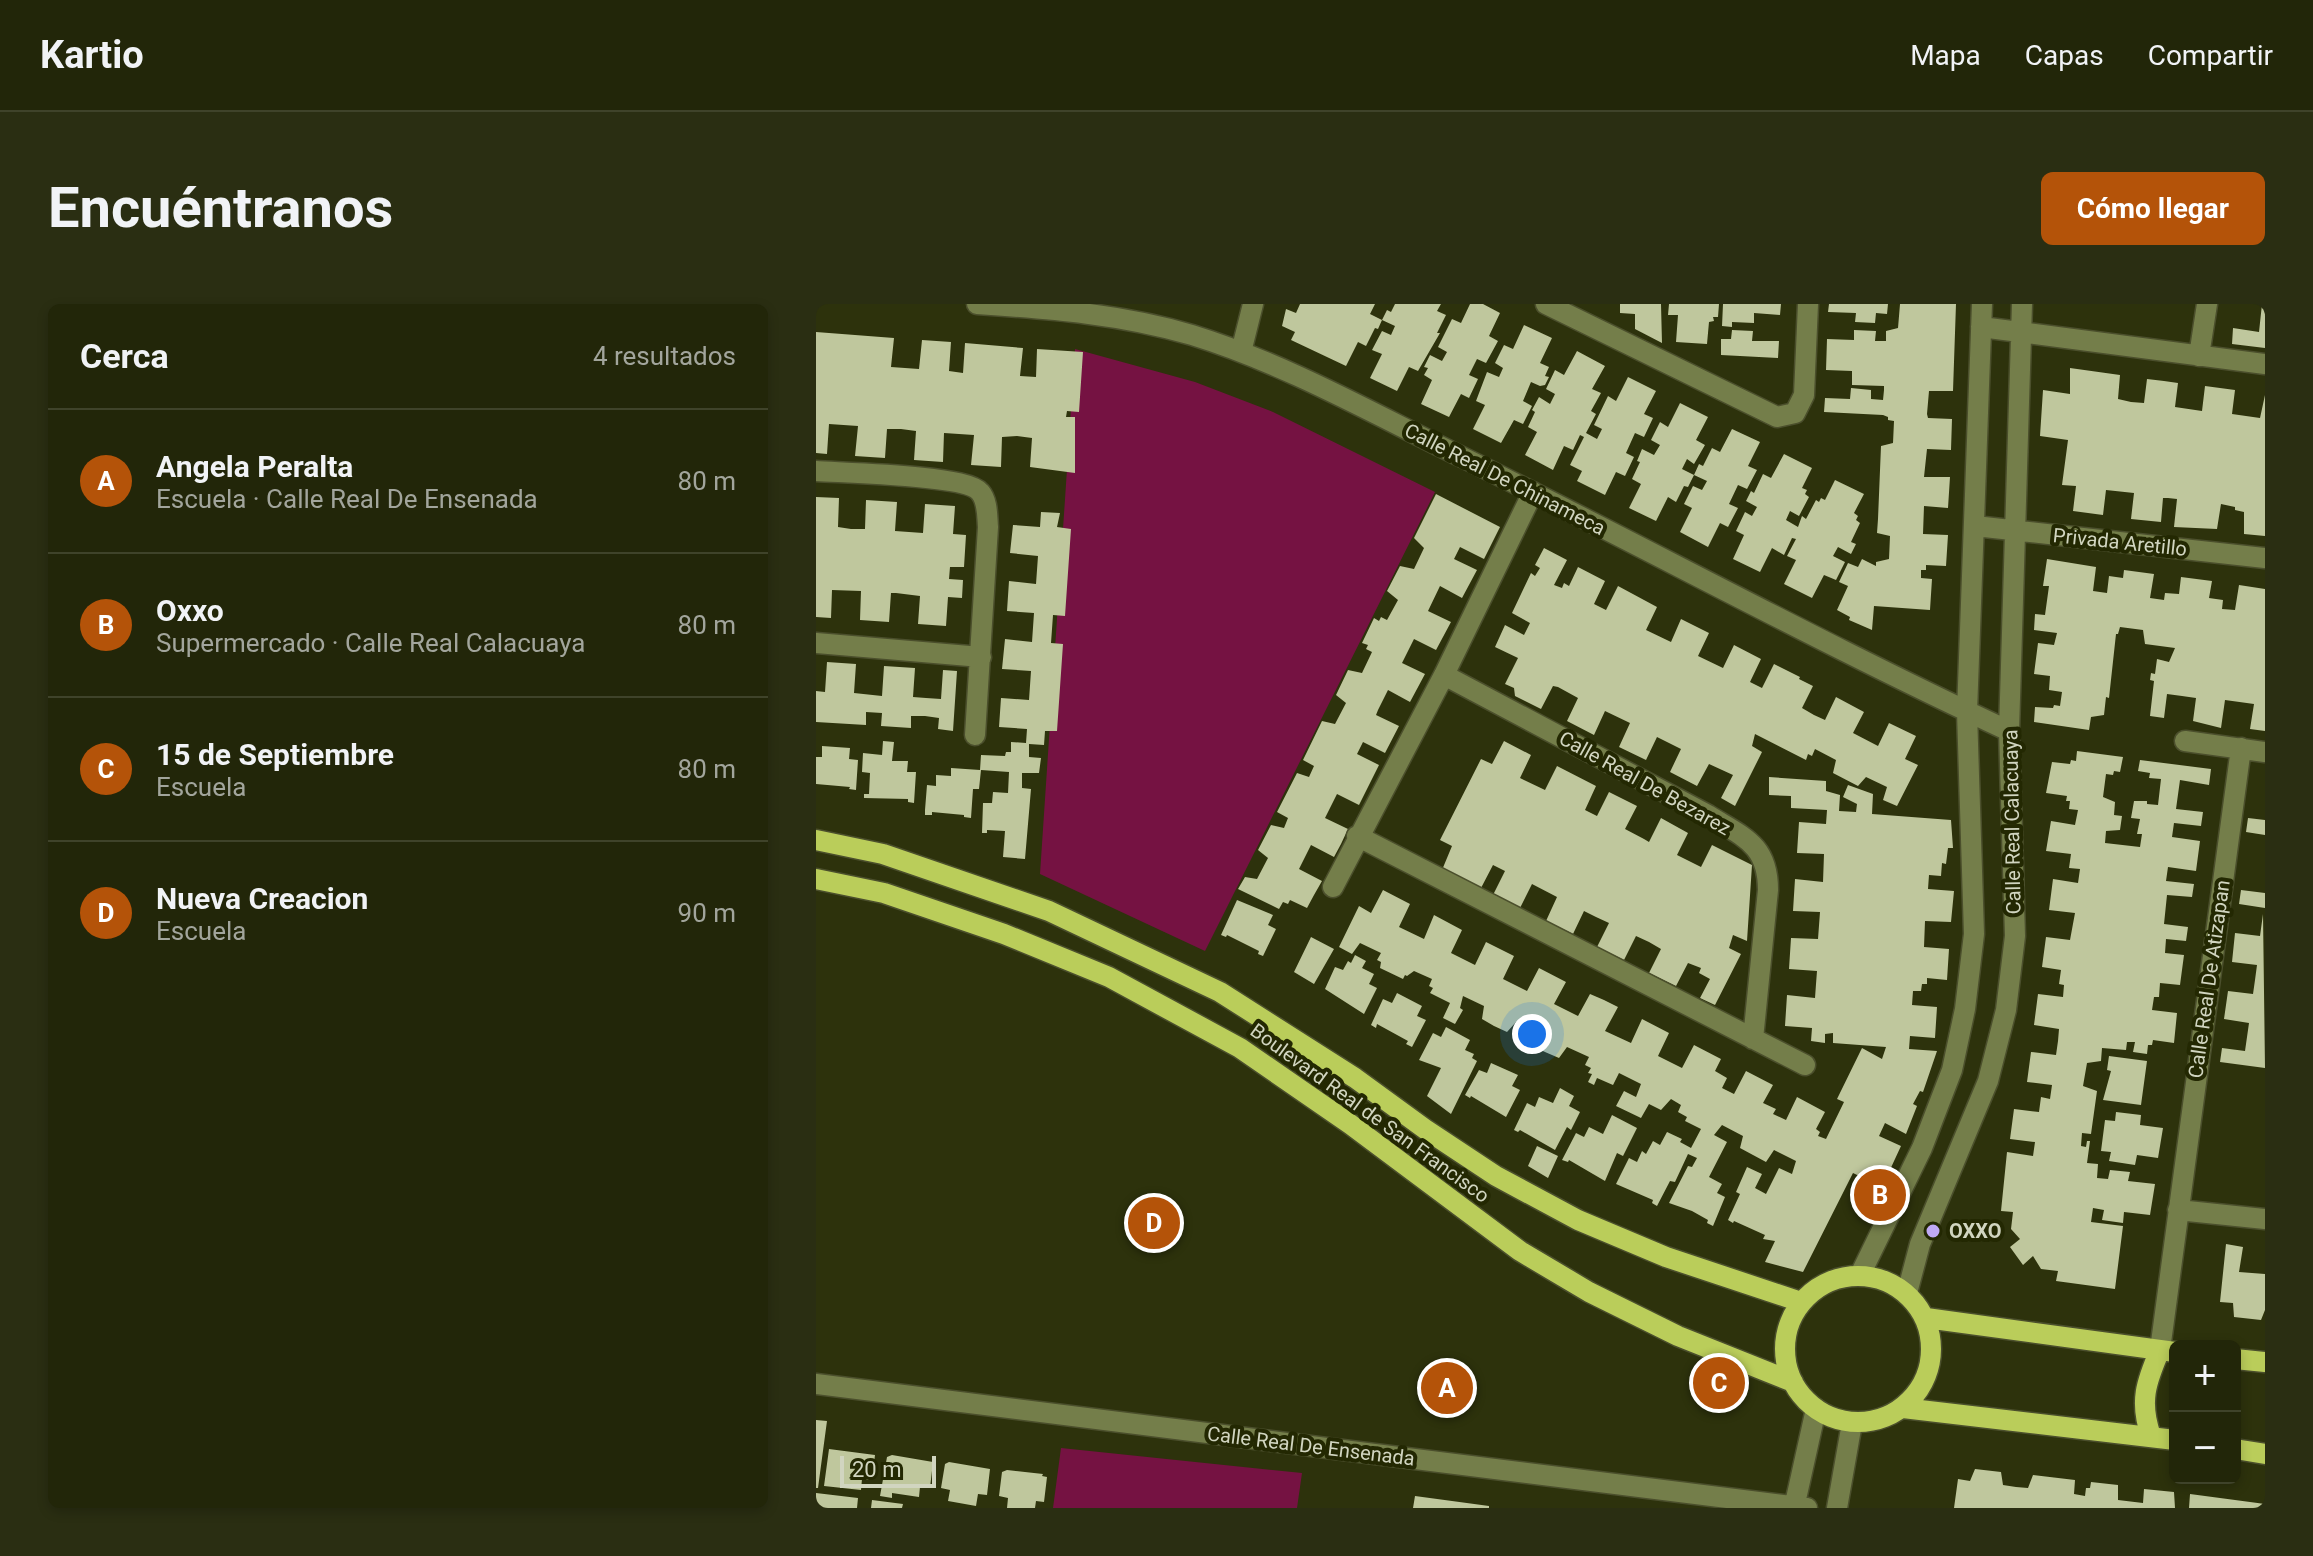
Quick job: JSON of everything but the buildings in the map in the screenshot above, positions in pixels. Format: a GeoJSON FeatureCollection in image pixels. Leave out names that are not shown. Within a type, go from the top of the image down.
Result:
{"type":"FeatureCollection","features":[{"type":"Feature","properties":{"kind":"main road","name":"Boulevard Real de San Francisco"},"geometry":{"type":"LineString","coordinates":[[816,840],[883,854],[1049,911],[1220,992],[1355,1078],[1496,1176],[1578,1220],[1666,1257],[1801,1302]]}},
{"type":"Feature","properties":{"kind":"main road","name":"Boulevard Real de San Francisco"},"geometry":{"type":"LineString","coordinates":[[816,879],[884,893],[1004,934],[1109,977],[1240,1048],[1350,1124],[1520,1251],[1589,1292],[1678,1336],[1793,1382]]}},
{"type":"Feature","properties":{"kind":"main road"},"geometry":{"type":"LineString","coordinates":[[1860,1275],[1885,1280],[1907,1293],[1926,1318],[1933,1342],[1931,1367],[1920,1390],[1903,1408],[1879,1420],[1852,1423],[1816,1409],[1793,1382],[1785,1362],[1785,1341],[1790,1320],[1801,1302],[1818,1287],[1838,1278],[1860,1275]]}},
{"type":"Feature","properties":{"kind":"main road"},"geometry":{"type":"LineString","coordinates":[[1926,1318],[2168,1351]]}},
{"type":"Feature","properties":{"kind":"main road"},"geometry":{"type":"LineString","coordinates":[[2151,1436],[2144,1415],[2144,1396],[2150,1373],[2168,1351]]}},
{"type":"Feature","properties":{"kind":"main road"},"geometry":{"type":"LineString","coordinates":[[2241,1360],[2265,1362]]}},
{"type":"Feature","properties":{"kind":"main road"},"geometry":{"type":"LineString","coordinates":[[1903,1408],[2169,1439]]}},
{"type":"Feature","properties":{"kind":"main road"},"geometry":{"type":"LineString","coordinates":[[2241,1450],[2265,1454]]}},
{"type":"Feature","properties":{"kind":"street","name":"Calle Real De Chinameca"},"geometry":{"type":"LineString","coordinates":[[977,304],[1085,308],[1241,352],[1533,492],[2009,731]]}},
{"type":"Feature","properties":{"kind":"street"},"geometry":{"type":"LineString","coordinates":[[1241,352],[1253,304]]}},
{"type":"Feature","properties":{"kind":"street"},"geometry":{"type":"LineString","coordinates":[[1546,304],[1777,417],[1795,413],[1804,395],[1808,304]]}},
{"type":"Feature","properties":{"kind":"street","name":"Calle Real Calacuaya"},"geometry":{"type":"LineString","coordinates":[[1860,1275],[1922,1148],[1952,1070],[1965,1009],[1974,934],[1967,712],[1982,304]]}},
{"type":"Feature","properties":{"kind":"street","name":"Calle Real Calacuaya"},"geometry":{"type":"LineString","coordinates":[[1907,1293],[1920,1244],[1988,1081],[2006,1010],[2015,936],[2009,731],[2022,304]]}},
{"type":"Feature","properties":{"kind":"street"},"geometry":{"type":"LineString","coordinates":[[2199,356],[2207,304]]}},
{"type":"Feature","properties":{"kind":"street"},"geometry":{"type":"LineString","coordinates":[[1981,327],[2265,364]]}},
{"type":"Feature","properties":{"kind":"street"},"geometry":{"type":"LineString","coordinates":[[816,471],[940,479],[977,489],[985,502],[988,527],[975,735]]}},
{"type":"Feature","properties":{"kind":"street"},"geometry":{"type":"LineString","coordinates":[[1333,887],[1444,675],[1533,492]]}},
{"type":"Feature","properties":{"kind":"street","name":"Privada Aretillo"},"geometry":{"type":"LineString","coordinates":[[1975,526],[2265,558]]}},
{"type":"Feature","properties":{"kind":"street"},"geometry":{"type":"LineString","coordinates":[[816,643],[981,657]]}},
{"type":"Feature","properties":{"kind":"street","name":"Calle Real De Bezarez"},"geometry":{"type":"LineString","coordinates":[[1444,675],[1708,815],[1746,839],[1760,852],[1768,870],[1768,890],[1753,1039]]}},
{"type":"Feature","properties":{"kind":"street"},"geometry":{"type":"LineString","coordinates":[[2185,741],[2265,752]]}},
{"type":"Feature","properties":{"kind":"street","name":"Calle Real De Atizapan"},"geometry":{"type":"LineString","coordinates":[[2168,1351],[2178,1210],[2241,748]]}},
{"type":"Feature","properties":{"kind":"street"},"geometry":{"type":"LineString","coordinates":[[1357,836],[1805,1065]]}},
{"type":"Feature","properties":{"kind":"street"},"geometry":{"type":"LineString","coordinates":[[2178,1210],[2265,1219]]}},
{"type":"Feature","properties":{"kind":"street","name":"Calle Real De Ensenada"},"geometry":{"type":"LineString","coordinates":[[816,1384],[1799,1508]]}},
{"type":"Feature","properties":{"kind":"street"},"geometry":{"type":"LineString","coordinates":[[1799,1508],[1816,1409]]}},
{"type":"Feature","properties":{"kind":"street"},"geometry":{"type":"LineString","coordinates":[[1837,1508],[1852,1423]]}},
{"type":"Feature","properties":{"kind":"shaded area"},"geometry":{"type":"Polygon","coordinates":[[[1075,349],[1195,382],[1273,412],[1435,492],[1205,951],[1040,874],[1075,349]]]}},
{"type":"Feature","properties":{"kind":"shaded area"},"geometry":{"type":"Polygon","coordinates":[[[1061,1448],[1302,1473],[1297,1508],[1053,1508],[1061,1448]]]}},
{"type":"Feature","properties":{"kind":"place","name":"Oxxo"},"geometry":{"type":"Point","coordinates":[1880,1195]}},
{"type":"Feature","properties":{"kind":"place","name":"Nueva Creacion"},"geometry":{"type":"Point","coordinates":[1154,1223]}},
{"type":"Feature","properties":{"kind":"place","name":"OXXO"},"geometry":{"type":"Point","coordinates":[1933,1231]}},
{"type":"Feature","properties":{"kind":"place","name":"15 de Septiembre"},"geometry":{"type":"Point","coordinates":[1719,1383]}},
{"type":"Feature","properties":{"kind":"place","name":"Angela Peralta"},"geometry":{"type":"Point","coordinates":[1447,1388]}}]}
